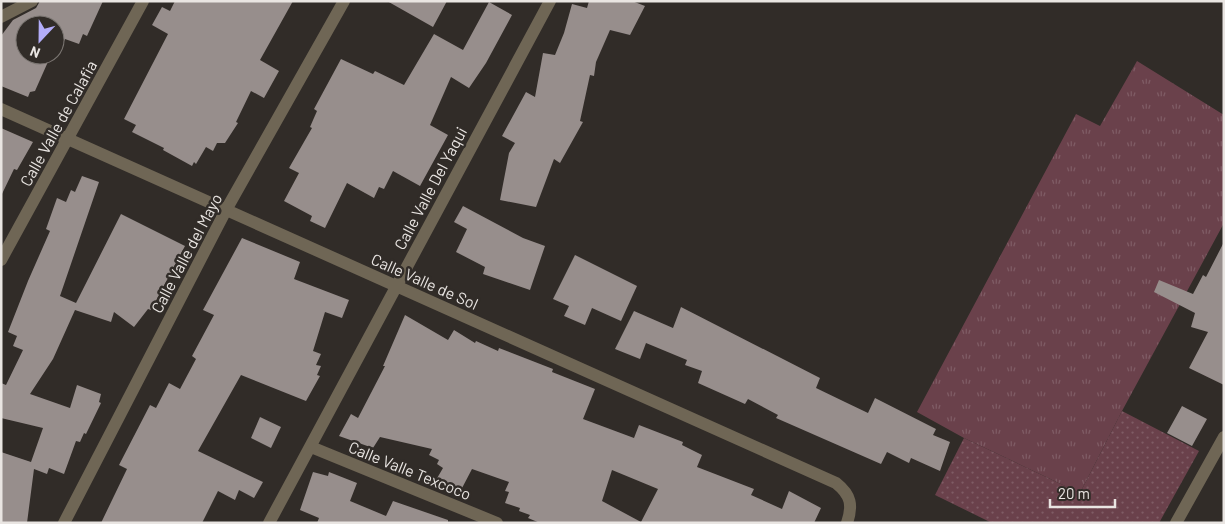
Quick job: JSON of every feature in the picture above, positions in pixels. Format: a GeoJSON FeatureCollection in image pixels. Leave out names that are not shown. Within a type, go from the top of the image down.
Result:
{"type":"FeatureCollection","features":[{"type":"Feature","properties":{"kind":"street"},"geometry":{"type":"LineString","coordinates":[[1,17],[32,1]]}},
{"type":"Feature","properties":{"kind":"street","name":"Calle Valle de Calafia"},"geometry":{"type":"LineString","coordinates":[[1,260],[143,1]]}},
{"type":"Feature","properties":{"kind":"street","name":"Calle Valle del Mayo"},"geometry":{"type":"LineString","coordinates":[[64,523],[226,210],[344,1]]}},
{"type":"Feature","properties":{"kind":"street","name":"Calle Valle Del Yaqui"},"geometry":{"type":"LineString","coordinates":[[269,523],[550,1]]}},
{"type":"Feature","properties":{"kind":"street","name":"Calle Valle de Sol"},"geometry":{"type":"LineString","coordinates":[[1,109],[836,483],[846,490],[851,500],[848,523]]}},
{"type":"Feature","properties":{"kind":"street"},"geometry":{"type":"LineString","coordinates":[[1176,523],[1224,437]]}},
{"type":"Feature","properties":{"kind":"street","name":"Calle Valle Texcoco"},"geometry":{"type":"LineString","coordinates":[[311,447],[497,523]]}},
{"type":"Feature","properties":{"kind":"green space"},"geometry":{"type":"Polygon","coordinates":[[[1137,61],[1224,115],[1224,223],[1122,411],[1080,493],[964,438],[917,412],[1076,114],[1100,126],[1137,61]]]}},
{"type":"Feature","properties":{"kind":"green space"},"geometry":{"type":"Polygon","coordinates":[[[1122,411],[1199,451],[1159,523],[992,523],[935,495],[964,438],[1080,493],[1122,411]]]}},
{"type":"Feature","properties":{"kind":"building"},"geometry":{"type":"Polygon","coordinates":[[[40,1],[103,1],[87,36],[83,34],[79,44],[65,39],[65,15],[23,15],[36,8],[40,1]]]}},
{"type":"Feature","properties":{"kind":"building"},"geometry":{"type":"Polygon","coordinates":[[[175,1],[293,1],[260,60],[279,71],[264,98],[251,91],[236,122],[238,123],[225,143],[217,143],[213,151],[206,147],[196,164],[194,162],[192,166],[163,150],[164,148],[132,132],[136,125],[124,119],[168,34],[152,25],[162,7],[170,11],[175,1]]]}},
{"type":"Feature","properties":{"kind":"building"},"geometry":{"type":"Polygon","coordinates":[[[387,1],[447,1],[433,27],[387,1]]]}},
{"type":"Feature","properties":{"kind":"building"},"geometry":{"type":"Polygon","coordinates":[[[589,1],[632,1],[645,6],[630,35],[610,30],[596,62],[594,76],[590,75],[580,121],[583,122],[560,163],[554,159],[536,207],[500,200],[509,153],[515,143],[502,136],[526,92],[535,97],[543,53],[555,55],[564,33],[572,4],[587,8],[589,1]]]}},
{"type":"Feature","properties":{"kind":"building"},"geometry":{"type":"Polygon","coordinates":[[[489,2],[512,15],[486,63],[469,88],[451,77],[430,125],[448,135],[420,186],[393,171],[384,189],[379,187],[374,198],[347,183],[325,228],[310,221],[312,216],[284,201],[299,173],[289,168],[312,128],[310,127],[317,111],[314,109],[341,59],[373,74],[375,71],[404,85],[434,34],[463,50],[489,2]]]}},
{"type":"Feature","properties":{"kind":"building"},"geometry":{"type":"Polygon","coordinates":[[[15,19],[15,65],[47,65],[35,91],[30,92],[28,97],[1,86],[1,36],[15,19]]]}},
{"type":"Feature","properties":{"kind":"building"},"geometry":{"type":"Polygon","coordinates":[[[1,128],[33,142],[17,170],[14,169],[1,196],[1,128]]]}},
{"type":"Feature","properties":{"kind":"building"},"geometry":{"type":"Polygon","coordinates":[[[82,176],[99,182],[60,296],[76,303],[121,214],[185,246],[151,310],[148,309],[134,327],[114,312],[111,322],[75,310],[53,359],[30,394],[70,408],[77,385],[101,394],[99,402],[101,403],[86,434],[84,433],[80,442],[76,441],[64,474],[49,468],[47,474],[34,469],[27,523],[1,523],[1,452],[31,462],[43,428],[1,418],[1,383],[6,385],[23,350],[13,346],[17,336],[8,332],[50,231],[46,229],[57,198],[66,202],[71,190],[75,192],[82,176]]]}},
{"type":"Feature","properties":{"kind":"building"},"geometry":{"type":"Polygon","coordinates":[[[463,206],[523,238],[545,246],[530,290],[483,274],[485,267],[456,252],[467,229],[454,222],[463,206]]]}},
{"type":"Feature","properties":{"kind":"building"},"geometry":{"type":"Polygon","coordinates":[[[242,238],[300,262],[294,279],[349,300],[342,318],[325,312],[313,351],[321,354],[316,365],[321,366],[317,375],[320,376],[306,401],[241,375],[198,451],[263,482],[254,498],[239,490],[235,500],[218,491],[202,523],[101,523],[127,469],[119,465],[150,405],[156,408],[169,383],[180,389],[196,359],[192,356],[214,315],[203,310],[242,238]]]}},
{"type":"Feature","properties":{"kind":"building"},"geometry":{"type":"Polygon","coordinates":[[[1224,242],[1224,385],[1189,368],[1208,332],[1191,327],[1195,313],[1154,292],[1159,280],[1193,294],[1203,275],[1206,277],[1224,242]]]}},
{"type":"Feature","properties":{"kind":"building"},"geometry":{"type":"Polygon","coordinates":[[[575,255],[637,286],[621,321],[592,308],[585,325],[564,316],[569,306],[553,299],[575,255]]]}},
{"type":"Feature","properties":{"kind":"building"},"geometry":{"type":"Polygon","coordinates":[[[681,307],[820,378],[816,388],[845,402],[868,413],[875,398],[936,429],[933,435],[950,442],[940,471],[911,458],[909,463],[887,452],[881,464],[776,418],[778,415],[748,399],[745,404],[698,383],[702,371],[685,365],[687,360],[646,343],[640,359],[615,349],[634,311],[673,328],[681,307]]]}},
{"type":"Feature","properties":{"kind":"building"},"geometry":{"type":"Polygon","coordinates":[[[405,315],[448,340],[454,330],[475,343],[476,341],[498,351],[499,348],[553,369],[552,372],[595,389],[583,419],[634,438],[639,425],[683,442],[682,445],[702,455],[697,467],[754,489],[751,495],[782,509],[789,491],[821,508],[814,523],[540,523],[528,518],[530,515],[519,511],[520,508],[505,503],[509,492],[505,491],[509,482],[472,469],[461,490],[436,480],[443,468],[437,464],[439,460],[429,455],[432,449],[380,437],[373,448],[339,436],[351,414],[358,418],[385,366],[383,366],[405,315]],[[612,470],[602,501],[641,522],[658,489],[612,470]]]}},
{"type":"Feature","properties":{"kind":"building"},"geometry":{"type":"Polygon","coordinates":[[[1182,406],[1207,419],[1192,446],[1167,433],[1182,406]]]}},
{"type":"Feature","properties":{"kind":"building"},"geometry":{"type":"Polygon","coordinates":[[[260,417],[281,427],[271,448],[251,438],[260,417]]]}},
{"type":"Feature","properties":{"kind":"building"},"geometry":{"type":"Polygon","coordinates":[[[313,472],[328,476],[329,472],[357,483],[350,501],[386,516],[393,501],[448,520],[448,523],[317,523],[319,518],[300,510],[313,472]]]}}]}
